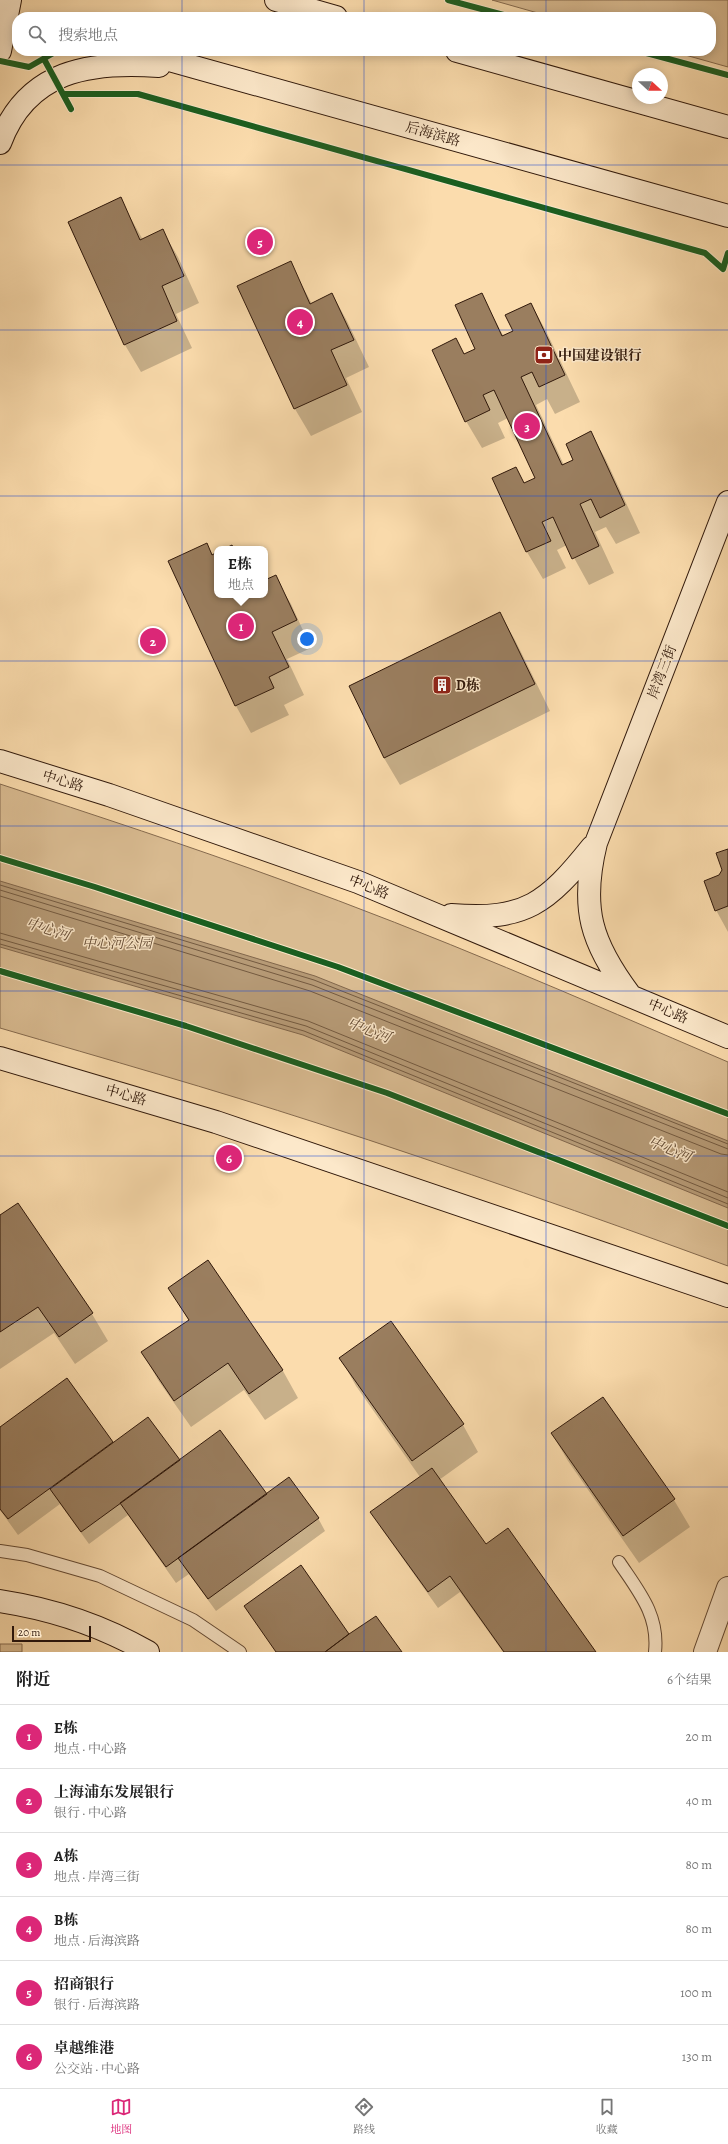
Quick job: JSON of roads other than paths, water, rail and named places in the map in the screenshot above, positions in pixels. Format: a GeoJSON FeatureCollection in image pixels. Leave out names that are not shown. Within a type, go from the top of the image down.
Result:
{"type":"FeatureCollection","features":[{"type":"Feature","properties":{"kind":"main road"},"geometry":{"type":"LineString","coordinates":[[276,0],[318,12]]}},
{"type":"Feature","properties":{"kind":"main road"},"geometry":{"type":"LineString","coordinates":[[0,51],[8,13]]}},
{"type":"Feature","properties":{"kind":"main road","name":"后海滨路"},"geometry":{"type":"LineString","coordinates":[[155,56],[728,216]]}},
{"type":"Feature","properties":{"kind":"main road"},"geometry":{"type":"LineString","coordinates":[[475,56],[728,127]]}},
{"type":"Feature","properties":{"kind":"main road"},"geometry":{"type":"LineString","coordinates":[[0,143],[4,133],[25,100],[54,78],[89,67],[130,64],[202,69]]}},
{"type":"Feature","properties":{"kind":"main road","name":"岸湾三街"},"geometry":{"type":"LineString","coordinates":[[596,843],[728,502]]}},
{"type":"Feature","properties":{"kind":"main road","name":"中心路"},"geometry":{"type":"LineString","coordinates":[[5,760],[351,879],[728,1037]]}},
{"type":"Feature","properties":{"kind":"main road"},"geometry":{"type":"LineString","coordinates":[[437,914],[498,916],[524,909],[546,897],[567,878],[596,843]]}},
{"type":"Feature","properties":{"kind":"main road"},"geometry":{"type":"LineString","coordinates":[[596,843],[589,869],[588,893],[590,919],[598,944],[610,969],[631,996]]}},
{"type":"Feature","properties":{"kind":"main road","name":"中心路"},"geometry":{"type":"LineString","coordinates":[[0,1058],[216,1122],[728,1296]]}},
{"type":"Feature","properties":{"kind":"main road"},"geometry":{"type":"LineString","coordinates":[[0,1601],[54,1613],[96,1627],[148,1652]]}},
{"type":"Feature","properties":{"kind":"main road"},"geometry":{"type":"LineString","coordinates":[[704,1652],[726,1601]]}},
{"type":"Feature","properties":{"kind":"lane"},"geometry":{"type":"LineString","coordinates":[[0,1551],[27,1555],[100,1576],[193,1620],[240,1652]]}},
{"type":"Feature","properties":{"kind":"lane"},"geometry":{"type":"LineString","coordinates":[[619,1562],[645,1602],[655,1625],[655,1652]]}},
{"type":"Feature","properties":{"kind":"water","name":"中心河"},"geometry":{"type":"Polygon","coordinates":[[[0,881],[315,976],[728,1141],[728,1208],[303,1035],[0,947],[0,881]]]}},
{"type":"Feature","properties":{"kind":"place","name":"招商银行"},"geometry":{"type":"Point","coordinates":[260,242]}},
{"type":"Feature","properties":{"kind":"place","name":"B栋"},"geometry":{"type":"Point","coordinates":[300,322]}},
{"type":"Feature","properties":{"kind":"place","name":"中国建设银行"},"geometry":{"type":"Point","coordinates":[544,355]}},
{"type":"Feature","properties":{"kind":"place","name":"A栋"},"geometry":{"type":"Point","coordinates":[527,426]}},
{"type":"Feature","properties":{"kind":"place","name":"E栋"},"geometry":{"type":"Point","coordinates":[241,626]}},
{"type":"Feature","properties":{"kind":"place","name":"上海浦东发展银行"},"geometry":{"type":"Point","coordinates":[153,641]}},
{"type":"Feature","properties":{"kind":"place","name":"D栋"},"geometry":{"type":"Point","coordinates":[442,685]}},
{"type":"Feature","properties":{"kind":"place","name":"卓越维港"},"geometry":{"type":"Point","coordinates":[229,1158]}},
{"type":"Feature","properties":{"kind":"park label","name":"中心河公园"},"geometry":{"type":"Point","coordinates":[117,943]}}]}
